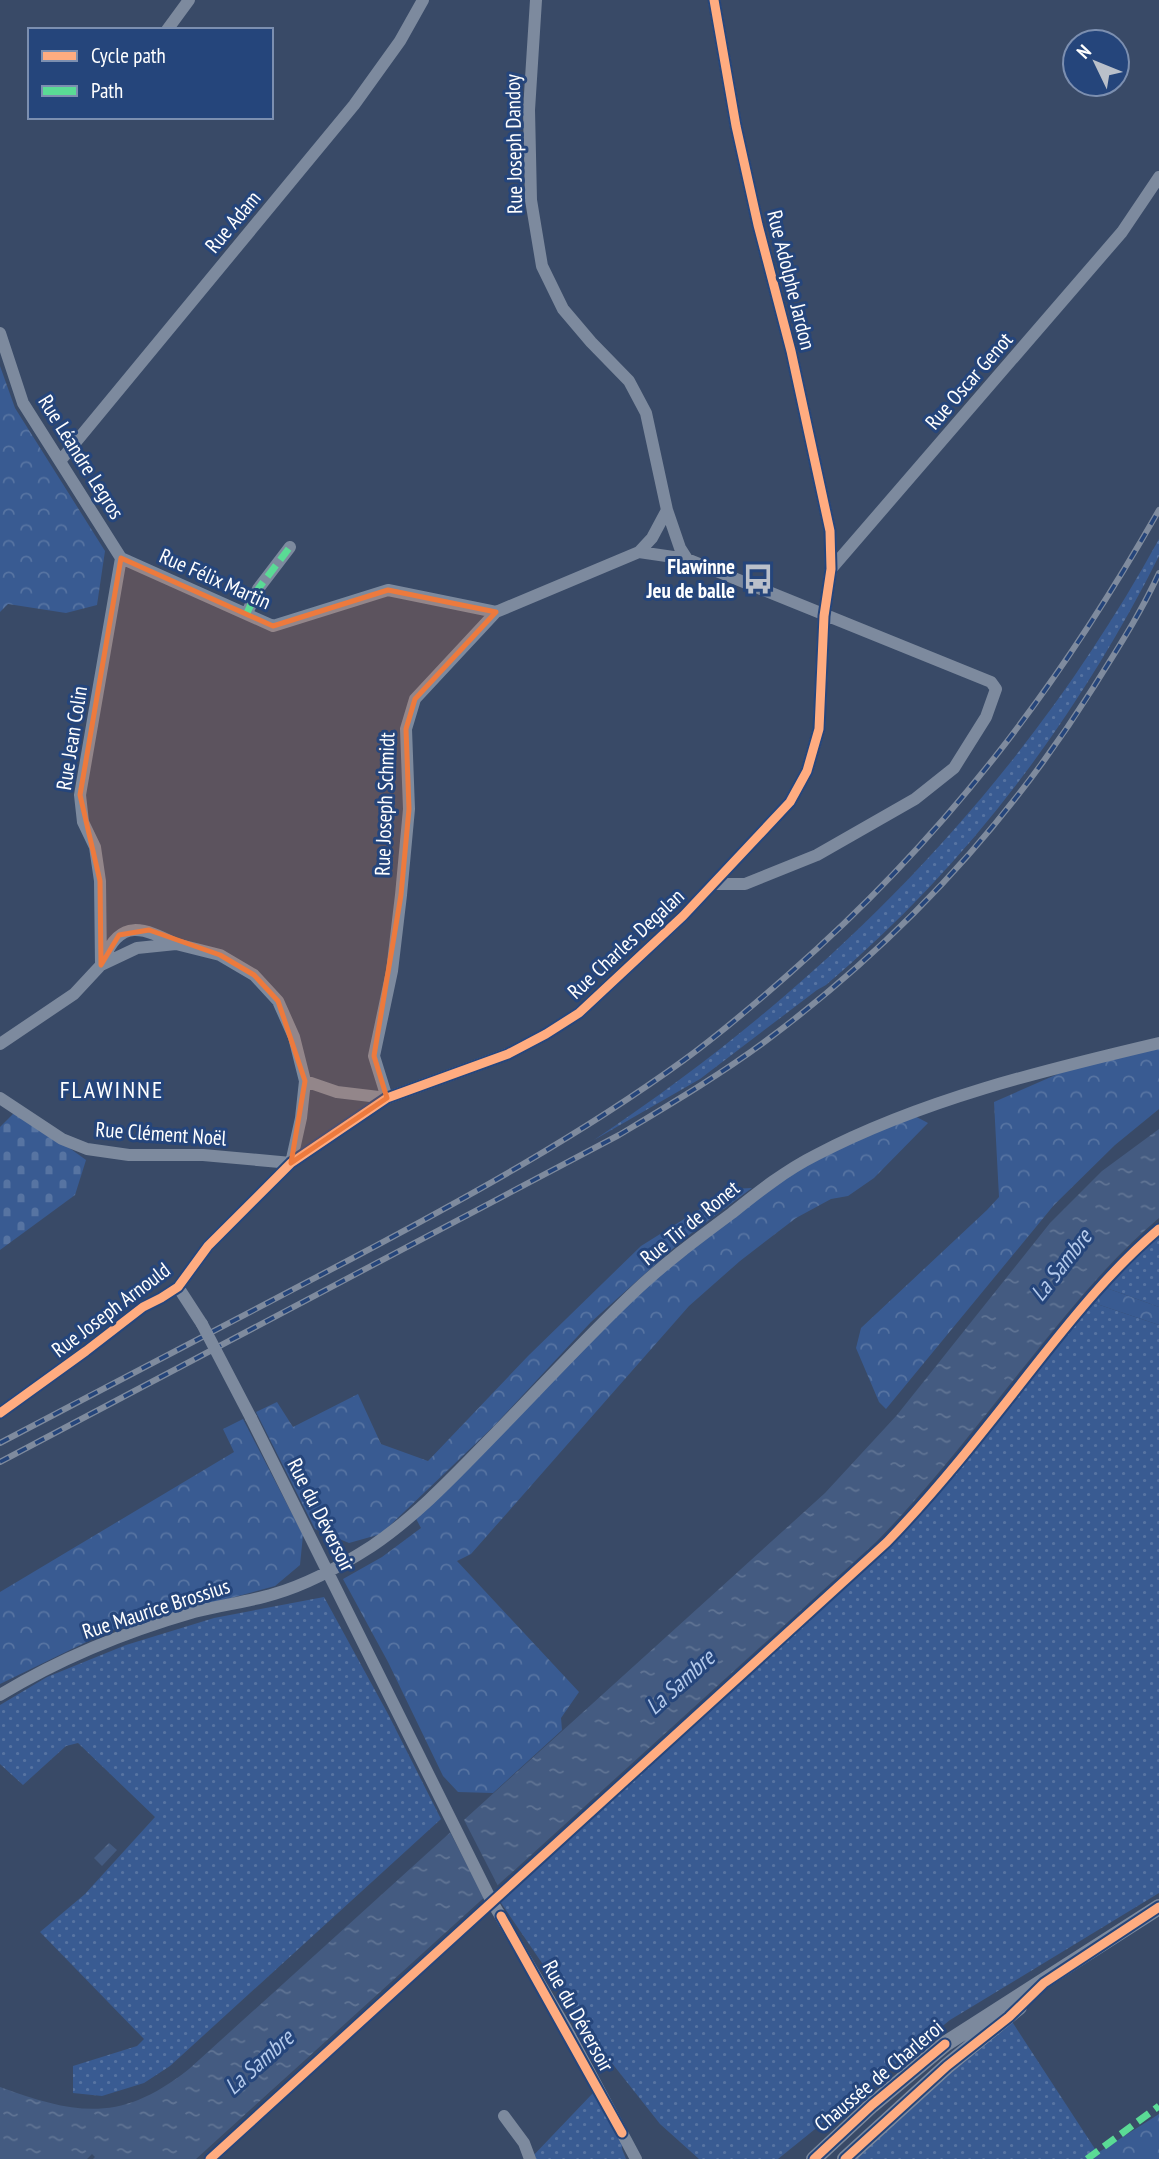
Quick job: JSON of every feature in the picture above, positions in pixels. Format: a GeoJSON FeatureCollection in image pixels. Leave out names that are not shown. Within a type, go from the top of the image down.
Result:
{"type":"FeatureCollection","features":[{"type":"Feature","properties":{"kind":"main road","name":"Chaussée de Charleroi"},"geometry":{"type":"LineString","coordinates":[[814,2159],[872,2105],[945,2044],[1159,1907]]}},
{"type":"Feature","properties":{"kind":"main road","name":"Chaussée de Charleroi"},"geometry":{"type":"LineString","coordinates":[[845,2159],[947,2066],[1009,2017],[1044,1983]]}},
{"type":"Feature","properties":{"kind":"street"},"geometry":{"type":"LineString","coordinates":[[168,28],[188,0]]}},
{"type":"Feature","properties":{"kind":"street","name":"Rue Adam"},"geometry":{"type":"LineString","coordinates":[[61,460],[354,105],[401,41],[423,0]]}},
{"type":"Feature","properties":{"kind":"street","name":"Rue Joseph Dandoy"},"geometry":{"type":"LineString","coordinates":[[536,0],[529,110],[531,200],[541,266],[563,309],[629,381],[646,413],[667,510],[680,548],[687,559]]}},
{"type":"Feature","properties":{"kind":"street","name":"Rue Adolphe Jardon"},"geometry":{"type":"LineString","coordinates":[[714,0],[736,127],[758,225],[792,351],[830,531],[831,569]]}},
{"type":"Feature","properties":{"kind":"street","name":"Rue Oscar Genot"},"geometry":{"type":"LineString","coordinates":[[831,569],[1122,232],[1159,177]]}},
{"type":"Feature","properties":{"kind":"street","name":"Rue Léandre Legros"},"geometry":{"type":"LineString","coordinates":[[0,333],[23,403],[121,558]]}},
{"type":"Feature","properties":{"kind":"street"},"geometry":{"type":"LineString","coordinates":[[639,552],[652,538],[667,510]]}},
{"type":"Feature","properties":{"kind":"street"},"geometry":{"type":"LineString","coordinates":[[247,613],[258,589],[290,547]]}},
{"type":"Feature","properties":{"kind":"street"},"geometry":{"type":"LineString","coordinates":[[639,552],[687,559],[991,682],[996,690],[986,717],[954,768],[915,799],[817,855],[745,884],[714,884]]}},
{"type":"Feature","properties":{"kind":"street","name":"Rue Joseph Schmidt"},"geometry":{"type":"LineString","coordinates":[[387,1098],[374,1056],[392,971],[409,809],[406,729],[415,699],[496,612],[639,552]]}},
{"type":"Feature","properties":{"kind":"street","name":"Rue Félix Martin"},"geometry":{"type":"LineString","coordinates":[[121,558],[274,626],[387,590],[496,612]]}},
{"type":"Feature","properties":{"kind":"street","name":"Rue Jean Colin"},"geometry":{"type":"LineString","coordinates":[[101,965],[100,881],[95,847],[83,822],[80,794],[121,558]]}},
{"type":"Feature","properties":{"kind":"street"},"geometry":{"type":"LineString","coordinates":[[824,616],[831,569]]}},
{"type":"Feature","properties":{"kind":"street","name":"Rue Charles Degalan"},"geometry":{"type":"LineString","coordinates":[[291,1163],[387,1098],[508,1054],[579,1013],[635,963],[714,884],[790,802],[807,771],[819,729],[824,616]]}},
{"type":"Feature","properties":{"kind":"street"},"geometry":{"type":"LineString","coordinates":[[0,1044],[74,995],[101,965],[109,946],[119,935],[130,930],[149,930],[176,944],[220,955],[254,975],[278,1001],[295,1037],[305,1081],[301,1118],[291,1163]]}},
{"type":"Feature","properties":{"kind":"street"},"geometry":{"type":"LineString","coordinates":[[101,965],[136,948],[176,944]]}},
{"type":"Feature","properties":{"kind":"street","name":"Rue Tir de Ronet"},"geometry":{"type":"LineString","coordinates":[[328,1573],[387,1535],[452,1478],[633,1293],[764,1188],[812,1157],[848,1139],[966,1095],[1031,1075],[1159,1043]]}},
{"type":"Feature","properties":{"kind":"street","name":"Rue Charles Degalan"},"geometry":{"type":"LineString","coordinates":[[305,1081],[337,1092],[387,1098]]}},
{"type":"Feature","properties":{"kind":"street","name":"Rue Clément Noël"},"geometry":{"type":"LineString","coordinates":[[0,1098],[62,1139],[87,1149],[129,1155],[202,1155],[291,1163]]}},
{"type":"Feature","properties":{"kind":"street","name":"Rue Joseph Arnould"},"geometry":{"type":"LineString","coordinates":[[0,1413],[142,1307],[178,1287],[208,1246],[291,1163]]}},
{"type":"Feature","properties":{"kind":"street","name":"Rue du Déversoir"},"geometry":{"type":"LineString","coordinates":[[178,1287],[202,1324],[251,1418],[444,1800],[491,1900],[636,2159]]}},
{"type":"Feature","properties":{"kind":"street","name":"Rue Maurice Brossius"},"geometry":{"type":"LineString","coordinates":[[0,1695],[72,1657],[141,1630],[194,1612],[275,1594],[328,1573]]}},
{"type":"Feature","properties":{"kind":"street"},"geometry":{"type":"LineString","coordinates":[[504,2116],[524,2143],[530,2159]]}},
{"type":"Feature","properties":{"kind":"street","name":"Rue du Déversoir"},"geometry":{"type":"LineString","coordinates":[[622,2133],[643,2159]]}},
{"type":"Feature","properties":{"kind":"highlighted area"},"geometry":{"type":"Polygon","coordinates":[[[121,558],[273,626],[388,590],[496,612],[415,699],[406,729],[409,809],[401,895],[374,1056],[387,1098],[291,1163],[305,1081],[278,1001],[254,975],[220,955],[149,930],[119,935],[101,965],[100,881],[80,795],[121,558]]]}},
{"type":"Feature","properties":{"kind":"green space"},"geometry":{"type":"Polygon","coordinates":[[[0,366],[15,408],[105,551],[97,605],[66,613],[8,604],[0,612],[0,366]]]}},
{"type":"Feature","properties":{"kind":"green space"},"geometry":{"type":"Polygon","coordinates":[[[1159,539],[1159,556],[1127,616],[1055,732],[971,840],[926,891],[826,985],[700,1079],[594,1140],[680,1079],[762,1015],[840,946],[913,874],[982,797],[1046,716],[1105,630],[1159,539]]]}},
{"type":"Feature","properties":{"kind":"green space"},"geometry":{"type":"Polygon","coordinates":[[[1159,1043],[1159,1109],[1115,1145],[1054,1205],[886,1409],[879,1402],[856,1348],[861,1328],[999,1197],[994,1102],[1092,1059],[1159,1043]]]}},
{"type":"Feature","properties":{"kind":"green space"},"geometry":{"type":"Polygon","coordinates":[[[17,1110],[86,1160],[75,1195],[0,1250],[0,1127],[17,1110]]]}},
{"type":"Feature","properties":{"kind":"green space"},"geometry":{"type":"Polygon","coordinates":[[[911,1114],[928,1123],[874,1178],[848,1196],[831,1199],[796,1218],[740,1261],[689,1306],[471,1554],[457,1561],[579,1692],[561,1718],[562,1730],[493,1793],[458,1792],[443,1776],[388,1662],[343,1579],[382,1557],[421,1528],[413,1513],[633,1293],[812,1157],[911,1114]]]}},
{"type":"Feature","properties":{"kind":"green space"},"geometry":{"type":"Polygon","coordinates":[[[752,1188],[685,1238],[591,1322],[494,1426],[381,1534],[349,1543],[315,1529],[256,1412],[277,1402],[293,1427],[358,1394],[381,1444],[428,1461],[528,1356],[641,1246],[732,1189],[752,1188]]]}},
{"type":"Feature","properties":{"kind":"green space"},"geometry":{"type":"Polygon","coordinates":[[[1159,1232],[1159,1307],[1101,1286],[1156,1234],[1159,1232]]]}},
{"type":"Feature","properties":{"kind":"green space"},"geometry":{"type":"Polygon","coordinates":[[[1101,1286],[1159,1307],[1159,1325],[1088,1301],[1101,1286]]]}},
{"type":"Feature","properties":{"kind":"green space"},"geometry":{"type":"Polygon","coordinates":[[[1088,1301],[1159,1325],[1159,1893],[950,2020],[778,2159],[699,2159],[660,2124],[600,2048],[497,1897],[928,1500],[1088,1301]]]}},
{"type":"Feature","properties":{"kind":"green space"},"geometry":{"type":"Polygon","coordinates":[[[243,1419],[303,1535],[300,1565],[275,1586],[109,1631],[0,1684],[0,1592],[234,1452],[223,1429],[243,1419]]]}},
{"type":"Feature","properties":{"kind":"green space"},"geometry":{"type":"Polygon","coordinates":[[[324,1597],[441,1819],[170,2066],[144,2083],[102,2096],[73,2093],[73,2066],[137,2046],[144,2039],[40,1932],[85,1894],[155,1817],[78,1743],[66,1746],[23,1785],[0,1764],[0,1705],[47,1677],[126,1645],[214,1618],[324,1597]]]}},
{"type":"Feature","properties":{"kind":"green space"},"geometry":{"type":"Polygon","coordinates":[[[1009,2017],[1097,2152],[1088,2159],[845,2159],[1009,2017]]]}},
{"type":"Feature","properties":{"kind":"green space"},"geometry":{"type":"Polygon","coordinates":[[[593,2093],[622,2137],[622,2149],[626,2159],[530,2159],[593,2093]]]}},
{"type":"Feature","properties":{"kind":"green space"},"geometry":{"type":"Polygon","coordinates":[[[1159,2114],[1159,2159],[1088,2159],[1159,2114]]]}},
{"type":"Feature","properties":{"kind":"water","name":"La Sambre"},"geometry":{"type":"Polygon","coordinates":[[[1159,1129],[1159,1218],[1123,1251],[1090,1287],[896,1521],[196,2159],[93,2159],[95,2157],[92,2154],[87,2159],[0,2159],[0,2087],[52,2104],[98,2109],[142,2099],[189,2069],[825,1493],[897,1415],[1050,1223],[1102,1171],[1159,1129]]]}},
{"type":"Feature","properties":{"kind":"water"},"geometry":{"type":"Polygon","coordinates":[[[109,1843],[117,1850],[102,1866],[94,1858],[109,1843]]]}},
{"type":"Feature","properties":{"kind":"pier"},"geometry":{"type":"Polygon","coordinates":[[[462,1816],[500,1890],[486,1902],[448,1828],[462,1816]]]}},
{"type":"Feature","properties":{"kind":"railway"},"geometry":{"type":"LineString","coordinates":[[0,1443],[479,1189],[604,1115],[725,1029],[846,922],[948,814],[1038,699],[1080,638],[1159,510]]}},
{"type":"Feature","properties":{"kind":"railway"},"geometry":{"type":"LineString","coordinates":[[0,1462],[619,1135],[713,1078],[767,1040],[815,1003],[904,923],[986,834],[1060,739],[1128,632],[1159,573]]}},
{"type":"Feature","properties":{"kind":"marked path"},"geometry":{"type":"LineString","coordinates":[[247,613],[258,589],[290,547]]}},
{"type":"Feature","properties":{"kind":"marked path"},"geometry":{"type":"LineString","coordinates":[[1087,2159],[1159,2106]]}},
{"type":"Feature","properties":{"kind":"cycle path"},"geometry":{"type":"LineString","coordinates":[[0,1413],[143,1307],[178,1287],[208,1246],[291,1163],[387,1098],[508,1054],[579,1013],[683,916],[790,802],[807,771],[819,729],[824,616],[831,569],[830,531],[791,351],[758,225],[736,126],[714,0]]}},
{"type":"Feature","properties":{"kind":"cycle path"},"geometry":{"type":"LineString","coordinates":[[210,2159],[887,1542],[946,1477],[1095,1293],[1159,1229]]}},
{"type":"Feature","properties":{"kind":"cycle path"},"geometry":{"type":"LineString","coordinates":[[845,2159],[947,2066],[1009,2017],[1044,1983],[1159,1907]]}},
{"type":"Feature","properties":{"kind":"cycle path"},"geometry":{"type":"LineString","coordinates":[[501,1916],[622,2133]]}},
{"type":"Feature","properties":{"kind":"cycle path"},"geometry":{"type":"LineString","coordinates":[[814,2159],[872,2105],[945,2044]]}},
{"type":"Feature","properties":{"kind":"place","name":"Flawinne Jeu de balle"},"geometry":{"type":"Point","coordinates":[758,579]}},
{"type":"Feature","properties":{"kind":"district","name":"FLAWINNE"},"geometry":{"type":"Point","coordinates":[112,1090]}}]}
